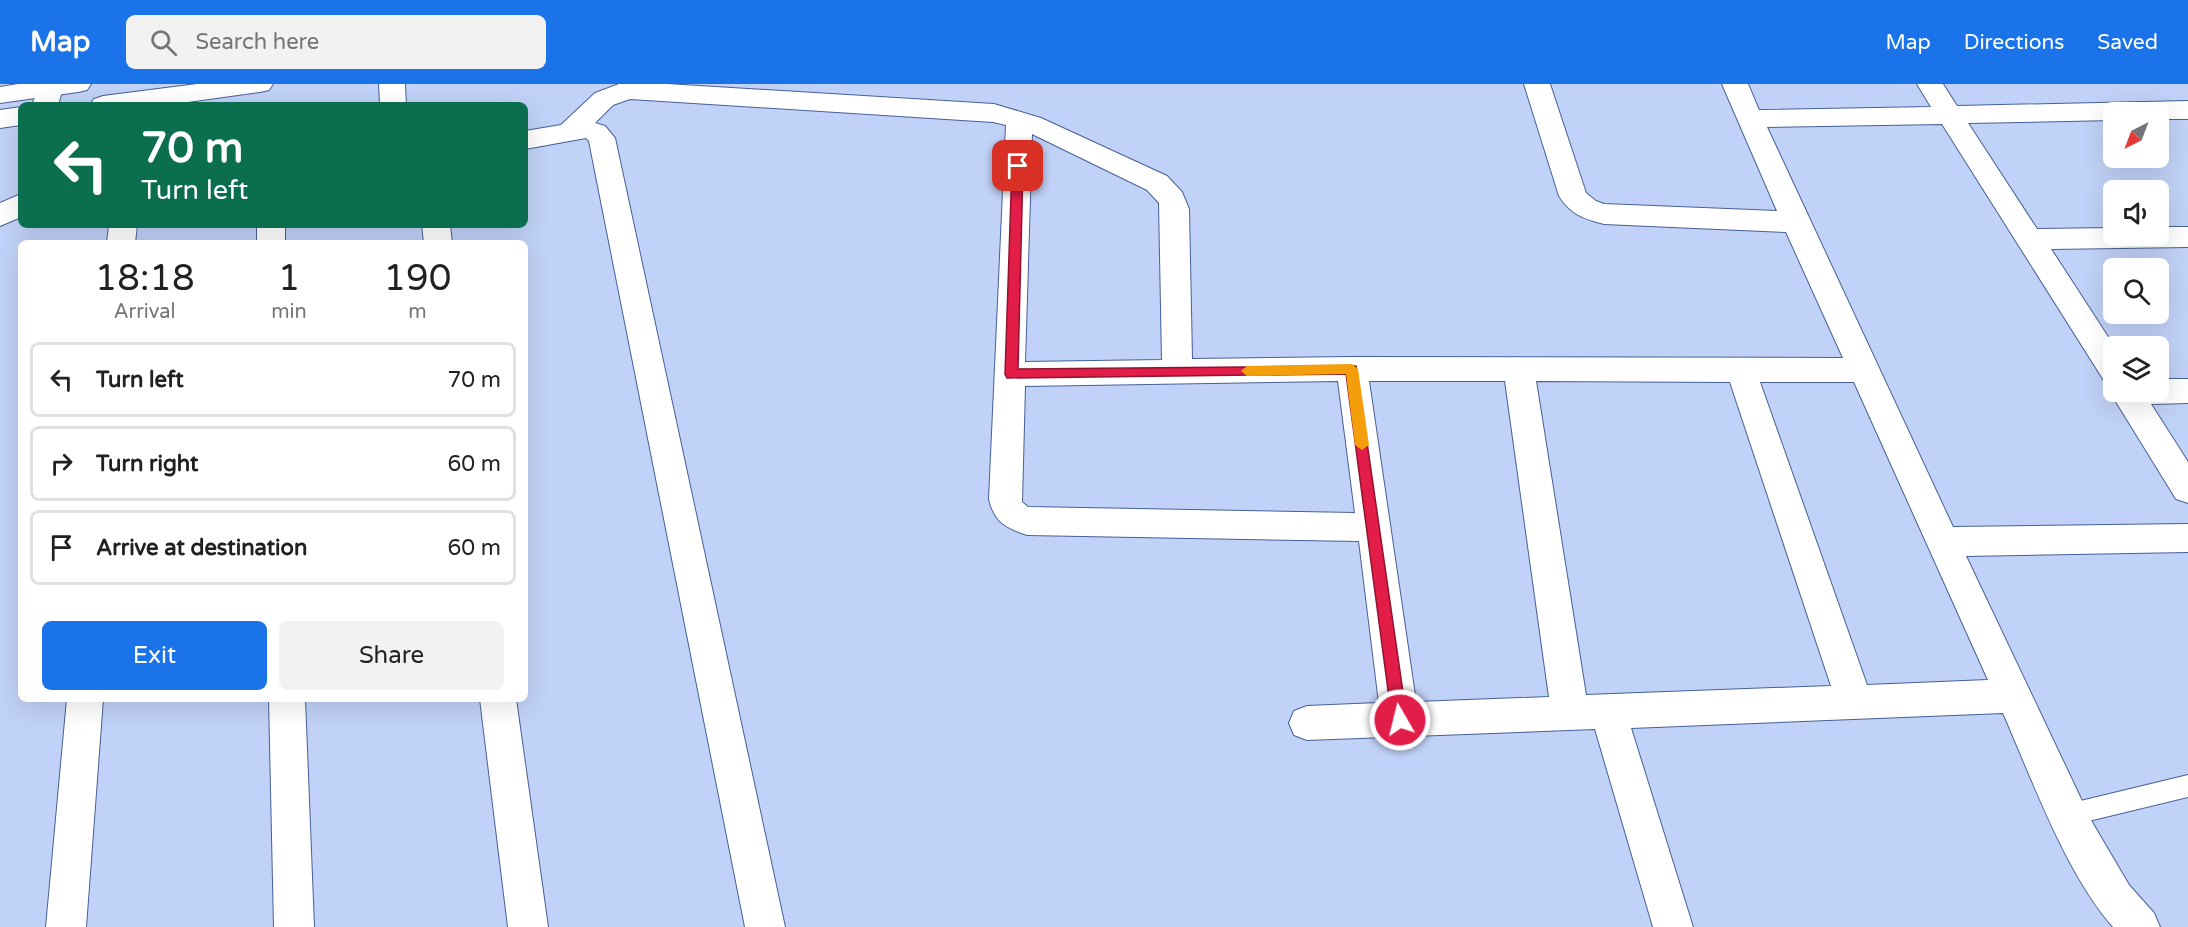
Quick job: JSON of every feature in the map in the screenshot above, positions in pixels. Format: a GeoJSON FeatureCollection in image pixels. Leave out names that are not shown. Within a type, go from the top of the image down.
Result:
{"type":"FeatureCollection","features":[{"type":"Feature","properties":{"kind":"street"},"geometry":{"type":"LineString","coordinates":[[0,95],[47,96],[78,84]]}},
{"type":"Feature","properties":{"kind":"street"},"geometry":{"type":"LineString","coordinates":[[125,102],[260,84]]}},
{"type":"Feature","properties":{"kind":"street"},"geometry":{"type":"LineString","coordinates":[[392,84],[393,102]]}},
{"type":"Feature","properties":{"kind":"street"},"geometry":{"type":"LineString","coordinates":[[1537,84],[1573,196],[1580,206],[1590,212],[1796,222]]}},
{"type":"Feature","properties":{"kind":"street"},"geometry":{"type":"LineString","coordinates":[[1735,84],[2068,814],[2095,868],[2115,899],[2140,927]]}},
{"type":"Feature","properties":{"kind":"street"},"geometry":{"type":"LineString","coordinates":[[1930,84],[2103,354]]}},
{"type":"Feature","properties":{"kind":"street"},"geometry":{"type":"LineString","coordinates":[[571,130],[604,99],[628,90],[982,112],[1019,119],[1157,183],[1172,199],[1175,209],[1177,372]]}},
{"type":"Feature","properties":{"kind":"street"},"geometry":{"type":"LineString","coordinates":[[1750,119],[2188,110]]}},
{"type":"Feature","properties":{"kind":"street"},"geometry":{"type":"LineString","coordinates":[[0,119],[18,116]]}},
{"type":"Feature","properties":{"kind":"street"},"geometry":{"type":"LineString","coordinates":[[1019,119],[1005,499],[1007,510],[1015,518],[1027,521],[1373,527]]}},
{"type":"Feature","properties":{"kind":"street"},"geometry":{"type":"LineString","coordinates":[[528,139],[586,129],[596,132],[602,138],[765,927]]}},
{"type":"Feature","properties":{"kind":"street"},"geometry":{"type":"LineString","coordinates":[[0,216],[18,206]]}},
{"type":"Feature","properties":{"kind":"street"},"geometry":{"type":"LineString","coordinates":[[2029,239],[2188,237]]}},
{"type":"Feature","properties":{"kind":"street"},"geometry":{"type":"LineString","coordinates":[[1011,374],[1352,369],[1864,370]]}},
{"type":"Feature","properties":{"kind":"street"},"geometry":{"type":"LineString","coordinates":[[1352,369],[1400,720]]}},
{"type":"Feature","properties":{"kind":"street"},"geometry":{"type":"LineString","coordinates":[[1519,369],[1570,713]]}},
{"type":"Feature","properties":{"kind":"street"},"geometry":{"type":"LineString","coordinates":[[1741,370],[1856,702]]}},
{"type":"Feature","properties":{"kind":"street"},"geometry":{"type":"LineString","coordinates":[[2169,392],[2188,391]]}},
{"type":"Feature","properties":{"kind":"street"},"geometry":{"type":"LineString","coordinates":[[2132,402],[2188,489]]}},
{"type":"Feature","properties":{"kind":"street"},"geometry":{"type":"LineString","coordinates":[[1943,542],[2188,538]]}},
{"type":"Feature","properties":{"kind":"street"},"geometry":{"type":"LineString","coordinates":[[1307,723],[2014,696]]}},
{"type":"Feature","properties":{"kind":"street"},"geometry":{"type":"LineString","coordinates":[[66,927],[84,702]]}},
{"type":"Feature","properties":{"kind":"street"},"geometry":{"type":"LineString","coordinates":[[286,702],[294,927]]}},
{"type":"Feature","properties":{"kind":"street"},"geometry":{"type":"LineString","coordinates":[[498,702],[528,927]]}},
{"type":"Feature","properties":{"kind":"street"},"geometry":{"type":"LineString","coordinates":[[1608,712],[1673,927]]}},
{"type":"Feature","properties":{"kind":"lane"},"geometry":{"type":"LineString","coordinates":[[2068,814],[2188,786]]}},
{"type":"Feature","properties":{"kind":"slow traffic"},"geometry":{"type":"LineString","coordinates":[[1247,371],[1352,369],[1362,445]]}},
{"type":"Feature","properties":{"kind":"route"},"geometry":{"type":"LineString","coordinates":[[1018,166],[1011,374],[1352,369],[1400,720]]}}]}
